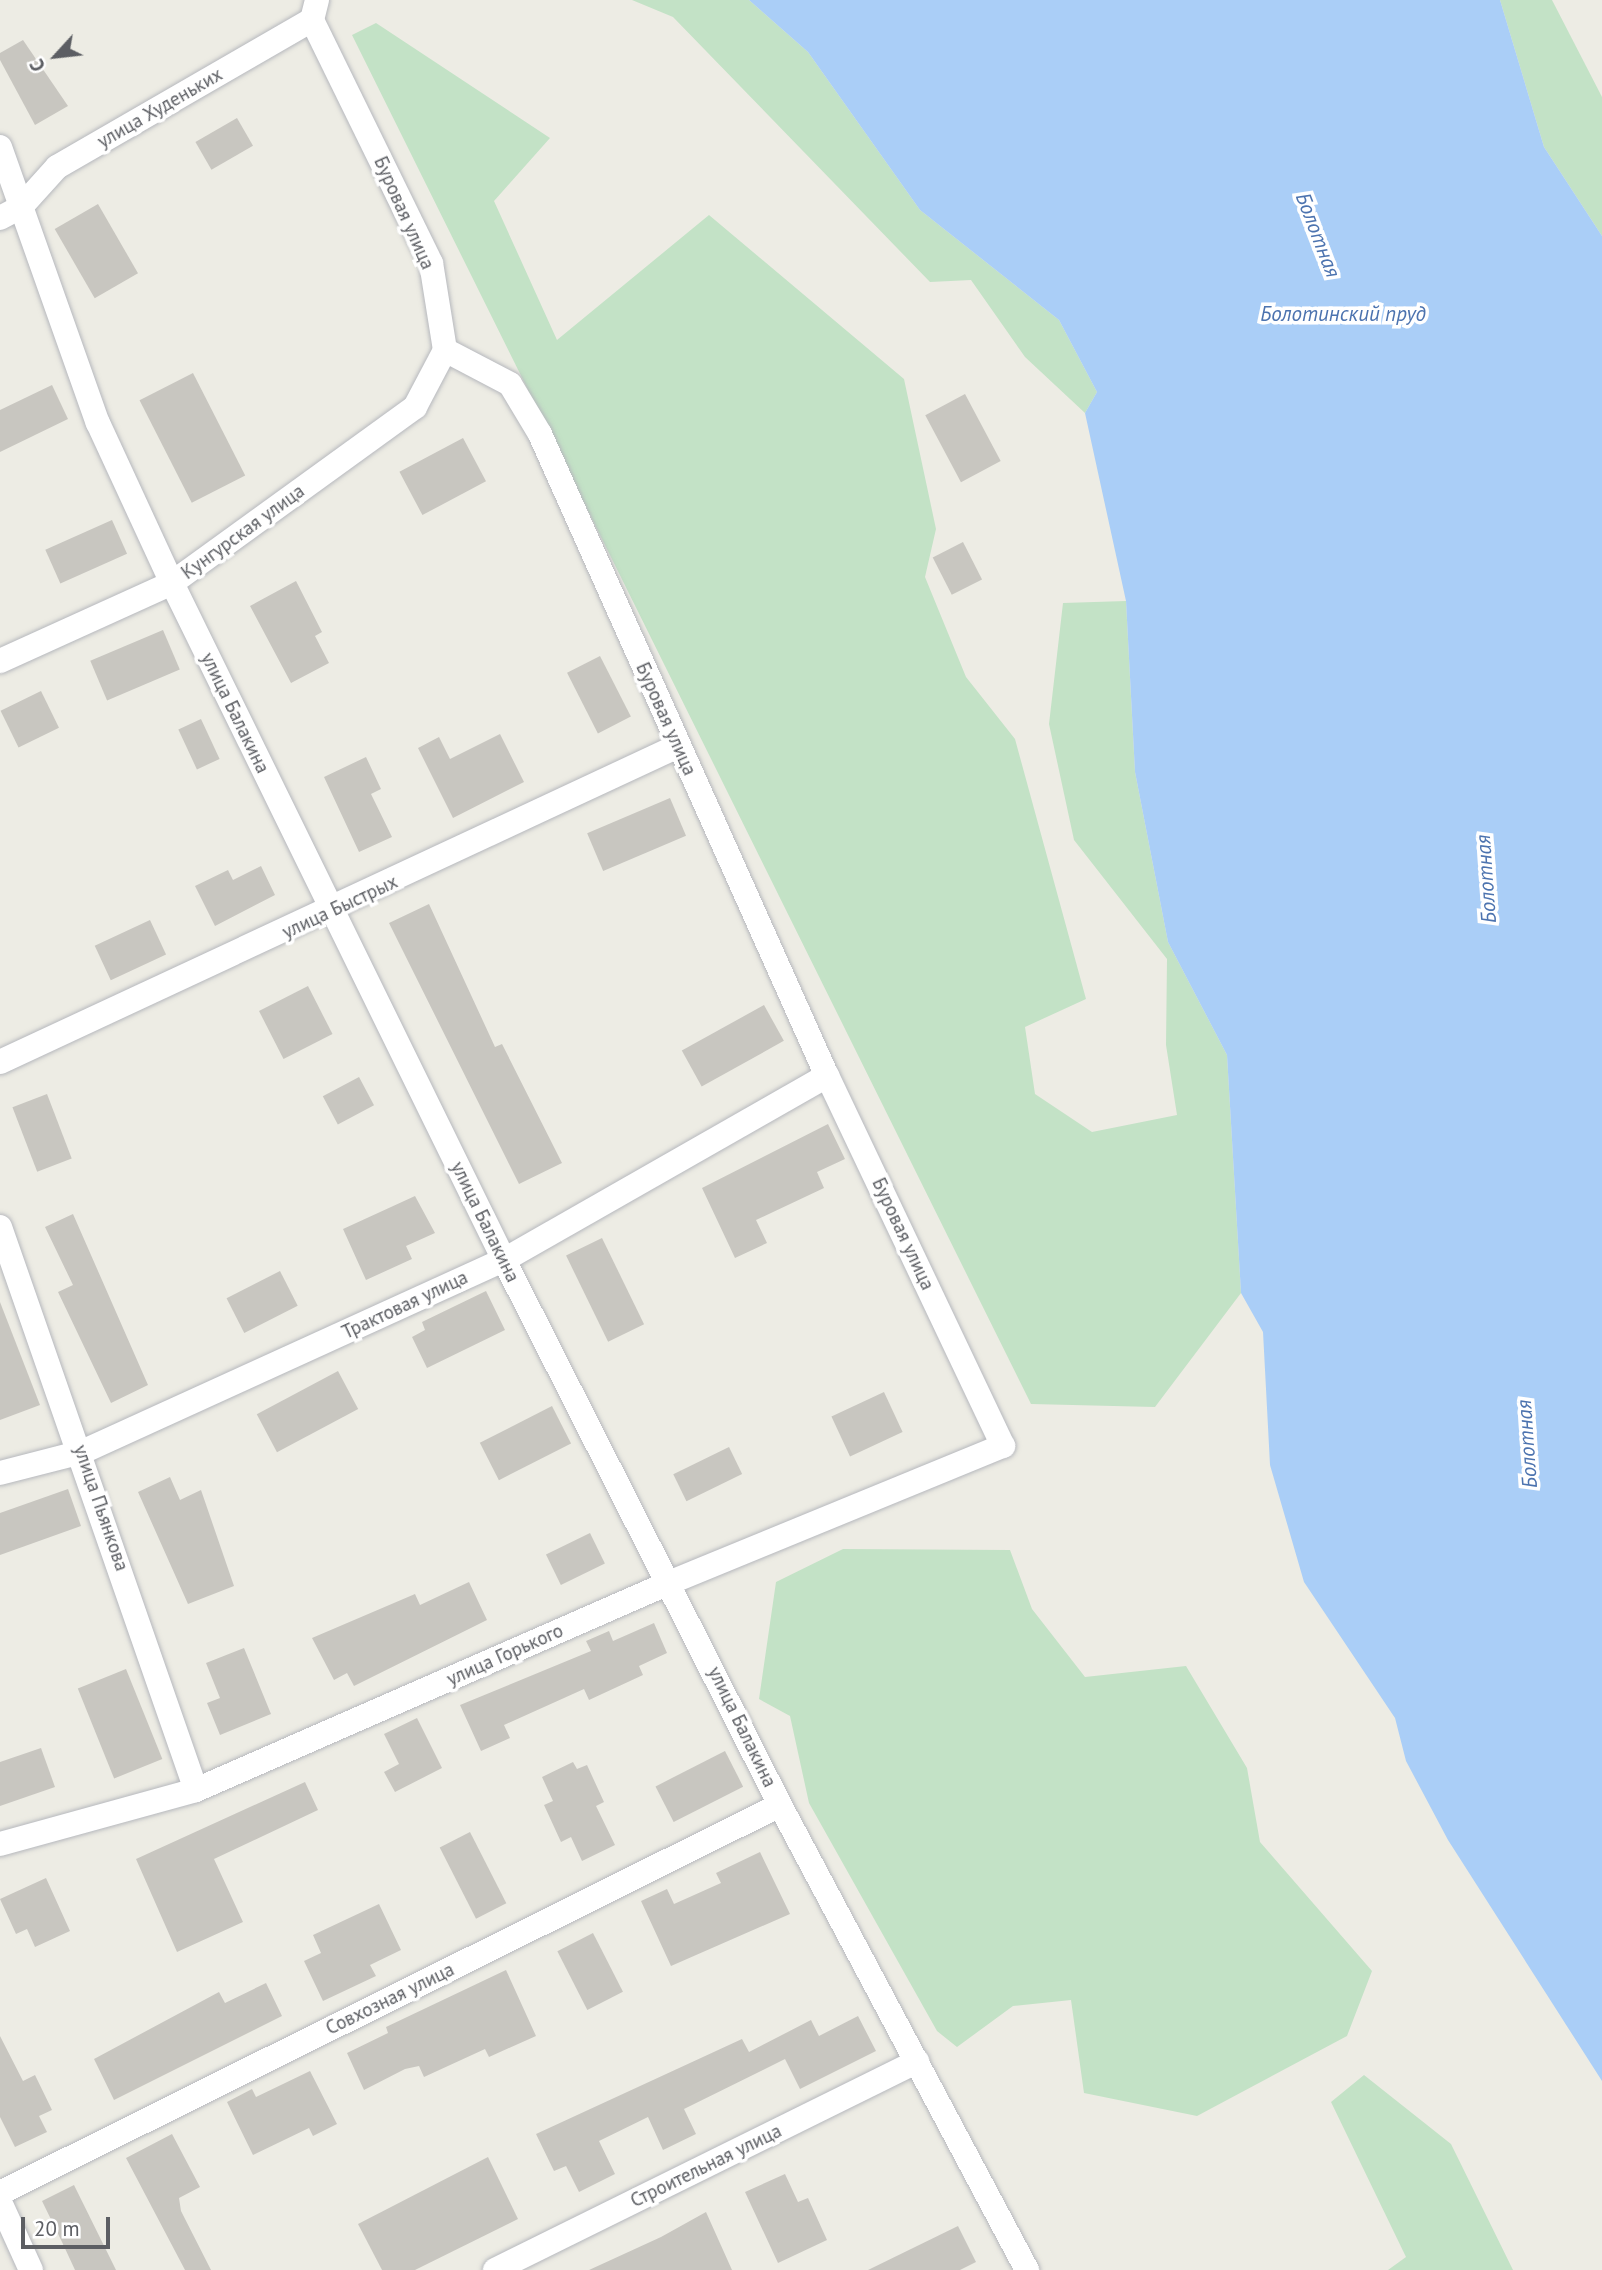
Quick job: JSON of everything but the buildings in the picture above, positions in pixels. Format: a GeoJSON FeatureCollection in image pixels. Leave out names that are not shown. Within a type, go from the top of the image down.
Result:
{"type":"FeatureCollection","features":[{"type":"Feature","properties":{"kind":"street","name":"улица Худеньких"},"geometry":{"type":"LineString","coordinates":[[11,213],[57,167],[315,10]]}},
{"type":"Feature","properties":{"kind":"street","name":"Буровая улица"},"geometry":{"type":"LineString","coordinates":[[315,10],[430,263],[445,350],[510,384],[540,434],[827,1076],[1003,1446]]}},
{"type":"Feature","properties":{"kind":"street","name":"улица Балакина"},"geometry":{"type":"LineString","coordinates":[[0,147],[11,213],[98,423],[172,583],[503,1260],[671,1582],[780,1805],[1027,2270]]}},
{"type":"Feature","properties":{"kind":"street","name":"Кунгурская улица"},"geometry":{"type":"LineString","coordinates":[[0,661],[172,583],[415,407],[445,350]]}},
{"type":"Feature","properties":{"kind":"street","name":"улица Быстрых"},"geometry":{"type":"LineString","coordinates":[[0,1062],[333,911],[678,746]]}},
{"type":"Feature","properties":{"kind":"street","name":"Трактовая улица"},"geometry":{"type":"LineString","coordinates":[[0,1473],[82,1452],[503,1260],[827,1076]]}},
{"type":"Feature","properties":{"kind":"street","name":"улица Пьянкова"},"geometry":{"type":"LineString","coordinates":[[0,1227],[82,1452],[196,1790]]}},
{"type":"Feature","properties":{"kind":"street","name":"улица Горького"},"geometry":{"type":"LineString","coordinates":[[0,1844],[196,1790],[671,1582],[1003,1446]]}},
{"type":"Feature","properties":{"kind":"street","name":"Совхозная улица"},"geometry":{"type":"LineString","coordinates":[[0,2193],[780,1805]]}},
{"type":"Feature","properties":{"kind":"street","name":"Строительная улица"},"geometry":{"type":"LineString","coordinates":[[495,2270],[918,2061]]}},
{"type":"Feature","properties":{"kind":"street"},"geometry":{"type":"LineString","coordinates":[[0,2202],[31,2270]]}},
{"type":"Feature","properties":{"kind":"green space"},"geometry":{"type":"Polygon","coordinates":[[[632,0],[749,0],[808,52],[920,210],[1059,320],[1097,392],[1085,413],[1025,357],[971,280],[930,282],[673,17],[632,0]]]}},
{"type":"Feature","properties":{"kind":"green space"},"geometry":{"type":"Polygon","coordinates":[[[1500,0],[1552,0],[1602,97],[1602,236],[1544,147],[1500,0]]]}},
{"type":"Feature","properties":{"kind":"green space"},"geometry":{"type":"Polygon","coordinates":[[[376,23],[550,138],[494,201],[557,340],[709,215],[904,379],[936,529],[925,577],[966,677],[1015,739],[1086,999],[1025,1027],[1035,1094],[1092,1132],[1177,1115],[1166,1045],[1167,959],[1074,840],[1049,724],[1063,603],[1126,601],[1135,772],[1168,942],[1227,1055],[1241,1293],[1155,1407],[1031,1404],[352,35],[376,23]]]}},
{"type":"Feature","properties":{"kind":"green space"},"geometry":{"type":"Polygon","coordinates":[[[843,1549],[1010,1550],[1032,1609],[1085,1677],[1186,1666],[1247,1768],[1260,1842],[1372,1971],[1347,2036],[1197,2116],[1084,2093],[1071,2000],[1013,2006],[957,2047],[937,2031],[809,1803],[790,1716],[759,1699],[776,1582],[843,1549]]]}},
{"type":"Feature","properties":{"kind":"green space"},"geometry":{"type":"Polygon","coordinates":[[[1364,2075],[1451,2144],[1513,2270],[1388,2270],[1406,2257],[1331,2102],[1364,2075]]]}},
{"type":"Feature","properties":{"kind":"water","name":"Болотинский пруд"},"geometry":{"type":"Polygon","coordinates":[[[749,0],[1500,0],[1544,147],[1602,236],[1602,2081],[1448,1840],[1406,1761],[1395,1718],[1304,1582],[1270,1465],[1263,1332],[1241,1293],[1227,1055],[1168,942],[1135,772],[1126,601],[1085,413],[1097,392],[1059,320],[920,210],[808,52],[749,0]]]}},
{"type":"Feature","properties":{"kind":"water label","name":"Болотная"},"geometry":{"type":"Point","coordinates":[1318,235]}},
{"type":"Feature","properties":{"kind":"water label","name":"Болотная"},"geometry":{"type":"Point","coordinates":[1486,879]}},
{"type":"Feature","properties":{"kind":"water label","name":"Болотная"},"geometry":{"type":"Point","coordinates":[1527,1444]}}]}
